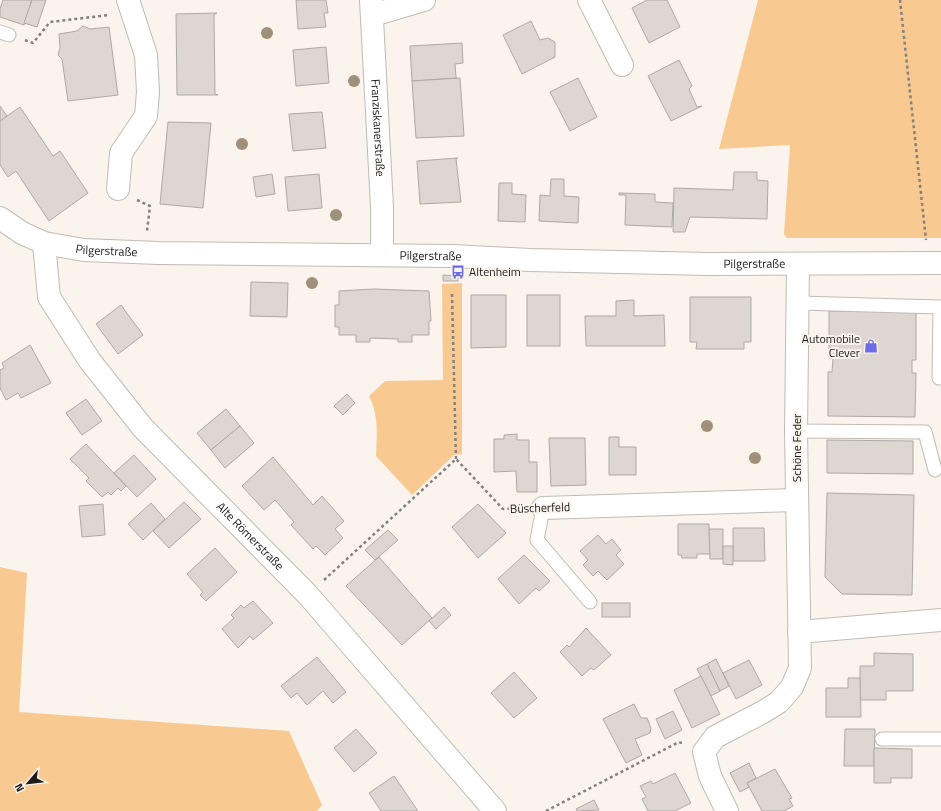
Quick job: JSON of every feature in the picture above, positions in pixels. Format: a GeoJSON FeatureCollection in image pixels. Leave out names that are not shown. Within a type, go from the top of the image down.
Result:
{"type":"FeatureCollection","features":[{"type":"Feature","properties":{"kind":"street"},"geometry":{"type":"LineString","coordinates":[[118,189],[121,153],[146,116],[148,92],[146,55],[128,0]]}},
{"type":"Feature","properties":{"kind":"street"},"geometry":{"type":"LineString","coordinates":[[372,7],[424,0]]}},
{"type":"Feature","properties":{"kind":"street"},"geometry":{"type":"LineString","coordinates":[[589,0],[622,65]]}},
{"type":"Feature","properties":{"kind":"street","name":"Franziskanerstraße"},"geometry":{"type":"LineString","coordinates":[[372,7],[382,207],[382,256]]}},
{"type":"Feature","properties":{"kind":"street","name":"Pilgerstraße"},"geometry":{"type":"LineString","coordinates":[[0,218],[22,233],[44,243],[84,250],[452,256],[530,260],[702,264],[941,263]]}},
{"type":"Feature","properties":{"kind":"street","name":"Alte Römerstraße"},"geometry":{"type":"LineString","coordinates":[[44,243],[49,297],[90,361],[142,428],[307,594],[495,811]]}},
{"type":"Feature","properties":{"kind":"street","name":"Schöne Feder"},"geometry":{"type":"LineString","coordinates":[[704,752],[715,737],[763,712],[778,702],[792,687],[800,668],[796,431],[798,264]]}},
{"type":"Feature","properties":{"kind":"street","name":"Büscherfeld"},"geometry":{"type":"LineString","coordinates":[[543,508],[797,500]]}},
{"type":"Feature","properties":{"kind":"street"},"geometry":{"type":"LineString","coordinates":[[799,632],[941,620]]}},
{"type":"Feature","properties":{"kind":"street"},"geometry":{"type":"LineString","coordinates":[[704,752],[710,776],[727,811]]}},
{"type":"Feature","properties":{"kind":"lane"},"geometry":{"type":"LineString","coordinates":[[798,303],[940,307],[939,378]]}},
{"type":"Feature","properties":{"kind":"lane"},"geometry":{"type":"LineString","coordinates":[[796,431],[925,432],[934,470]]}},
{"type":"Feature","properties":{"kind":"lane"},"geometry":{"type":"LineString","coordinates":[[543,508],[537,540],[590,602]]}},
{"type":"Feature","properties":{"kind":"lane"},"geometry":{"type":"LineString","coordinates":[[882,739],[941,739]]}},
{"type":"Feature","properties":{"kind":"path"},"geometry":{"type":"LineString","coordinates":[[900,0],[926,241]]}},
{"type":"Feature","properties":{"kind":"path"},"geometry":{"type":"LineString","coordinates":[[4,34],[33,43],[50,22],[92,17]]}},
{"type":"Feature","properties":{"kind":"path"},"geometry":{"type":"LineString","coordinates":[[118,189],[150,206],[145,252]]}},
{"type":"Feature","properties":{"kind":"path"},"geometry":{"type":"LineString","coordinates":[[307,594],[342,565],[456,459],[452,294]]}},
{"type":"Feature","properties":{"kind":"path","name":"Büscherfeld"},"geometry":{"type":"LineString","coordinates":[[456,459],[503,509],[543,508]]}},
{"type":"Feature","properties":{"kind":"path"},"geometry":{"type":"LineString","coordinates":[[546,811],[679,742],[704,752]]}},
{"type":"Feature","properties":{"kind":"shaded area"},"geometry":{"type":"Polygon","coordinates":[[[758,0],[941,0],[941,238],[787,238],[784,234],[790,145],[719,149],[758,0]]]}},
{"type":"Feature","properties":{"kind":"shaded area"},"geometry":{"type":"Polygon","coordinates":[[[462,283],[462,454],[454,455],[412,495],[376,456],[376,418],[369,396],[385,381],[443,380],[442,284],[462,283]]]}},
{"type":"Feature","properties":{"kind":"shaded area"},"geometry":{"type":"Polygon","coordinates":[[[0,567],[27,573],[19,712],[289,731],[322,805],[317,811],[0,811],[0,567]]]}},
{"type":"Feature","properties":{"kind":"building"},"geometry":{"type":"Polygon","coordinates":[[[3,0],[32,0],[24,25],[0,17],[0,9],[3,0]]]}},
{"type":"Feature","properties":{"kind":"building"},"geometry":{"type":"Polygon","coordinates":[[[32,0],[46,0],[37,27],[24,23],[32,0]]]}},
{"type":"Feature","properties":{"kind":"building"},"geometry":{"type":"Polygon","coordinates":[[[296,0],[326,0],[328,13],[324,13],[326,27],[298,29],[296,0]]]}},
{"type":"Feature","properties":{"kind":"building"},"geometry":{"type":"Polygon","coordinates":[[[647,0],[667,0],[680,27],[649,43],[632,8],[647,0]]]}},
{"type":"Feature","properties":{"kind":"building"},"geometry":{"type":"Polygon","coordinates":[[[217,13],[214,15],[215,94],[218,95],[177,95],[176,14],[217,13]]]}},
{"type":"Feature","properties":{"kind":"building"},"geometry":{"type":"Polygon","coordinates":[[[531,21],[540,40],[548,38],[555,42],[555,57],[522,74],[503,35],[531,21]]]}},
{"type":"Feature","properties":{"kind":"building"},"geometry":{"type":"Polygon","coordinates":[[[83,26],[90,29],[109,27],[118,95],[68,101],[62,59],[58,55],[60,48],[59,34],[77,31],[83,26]]]}},
{"type":"Feature","properties":{"kind":"building"},"geometry":{"type":"Polygon","coordinates":[[[462,43],[463,63],[455,64],[457,78],[412,81],[410,46],[462,43]]]}},
{"type":"Feature","properties":{"kind":"building"},"geometry":{"type":"Polygon","coordinates":[[[326,47],[329,83],[296,86],[293,50],[326,47]]]}},
{"type":"Feature","properties":{"kind":"building"},"geometry":{"type":"Polygon","coordinates":[[[679,60],[692,86],[689,89],[697,107],[702,106],[671,121],[648,76],[679,60]]]}},
{"type":"Feature","properties":{"kind":"building"},"geometry":{"type":"Polygon","coordinates":[[[460,78],[464,136],[416,138],[412,81],[460,78]]]}},
{"type":"Feature","properties":{"kind":"building"},"geometry":{"type":"Polygon","coordinates":[[[578,78],[597,117],[570,131],[550,92],[578,78]]]}},
{"type":"Feature","properties":{"kind":"building"},"geometry":{"type":"Polygon","coordinates":[[[0,106],[7,116],[0,121],[0,106]]]}},
{"type":"Feature","properties":{"kind":"building"},"geometry":{"type":"Polygon","coordinates":[[[20,107],[53,156],[60,151],[88,193],[49,221],[16,171],[8,177],[0,165],[0,121],[20,107]]]}},
{"type":"Feature","properties":{"kind":"building"},"geometry":{"type":"Polygon","coordinates":[[[322,112],[326,148],[293,151],[289,114],[322,112]]]}},
{"type":"Feature","properties":{"kind":"building"},"geometry":{"type":"Polygon","coordinates":[[[168,122],[211,123],[203,208],[160,204],[168,122]]]}},
{"type":"Feature","properties":{"kind":"building"},"geometry":{"type":"Polygon","coordinates":[[[458,158],[456,159],[461,202],[420,204],[417,161],[458,158]]]}},
{"type":"Feature","properties":{"kind":"building"},"geometry":{"type":"Polygon","coordinates":[[[734,172],[757,172],[757,180],[768,181],[767,219],[690,217],[685,232],[673,232],[674,188],[733,190],[734,172]]]}},
{"type":"Feature","properties":{"kind":"building"},"geometry":{"type":"Polygon","coordinates":[[[272,174],[275,194],[256,197],[253,177],[272,174]]]}},
{"type":"Feature","properties":{"kind":"building"},"geometry":{"type":"Polygon","coordinates":[[[319,174],[322,208],[288,211],[285,177],[319,174]]]}},
{"type":"Feature","properties":{"kind":"building"},"geometry":{"type":"Polygon","coordinates":[[[551,179],[564,179],[564,196],[579,197],[578,223],[539,221],[540,195],[550,196],[551,179]]]}},
{"type":"Feature","properties":{"kind":"building"},"geometry":{"type":"Polygon","coordinates":[[[499,183],[512,183],[512,194],[526,195],[525,222],[498,221],[499,183]]]}},
{"type":"Feature","properties":{"kind":"building"},"geometry":{"type":"Polygon","coordinates":[[[619,193],[655,194],[655,202],[673,203],[672,227],[625,225],[626,195],[619,195],[619,193]]]}},
{"type":"Feature","properties":{"kind":"building"},"geometry":{"type":"Polygon","coordinates":[[[443,275],[458,276],[458,281],[443,281],[443,275]]]}},
{"type":"Feature","properties":{"kind":"building"},"geometry":{"type":"Polygon","coordinates":[[[251,282],[288,283],[287,317],[250,316],[251,282]]]}},
{"type":"Feature","properties":{"kind":"building"},"geometry":{"type":"Polygon","coordinates":[[[373,289],[429,291],[431,321],[429,321],[429,335],[412,335],[412,342],[398,342],[398,339],[370,338],[370,342],[356,342],[356,335],[339,335],[339,327],[335,327],[335,305],[339,305],[339,291],[373,289]]]}},
{"type":"Feature","properties":{"kind":"building"},"geometry":{"type":"Polygon","coordinates":[[[471,295],[506,295],[506,347],[471,348],[471,295]]]}},
{"type":"Feature","properties":{"kind":"building"},"geometry":{"type":"Polygon","coordinates":[[[527,295],[560,295],[560,346],[527,346],[527,295]]]}},
{"type":"Feature","properties":{"kind":"building"},"geometry":{"type":"Polygon","coordinates":[[[690,297],[751,297],[751,342],[744,342],[744,349],[696,349],[697,342],[690,342],[690,297]]]}},
{"type":"Feature","properties":{"kind":"building"},"geometry":{"type":"Polygon","coordinates":[[[634,300],[634,316],[664,315],[665,346],[586,346],[585,316],[616,316],[616,301],[634,300]]]}},
{"type":"Feature","properties":{"kind":"building"},"geometry":{"type":"Polygon","coordinates":[[[121,305],[143,335],[118,354],[96,324],[121,305]]]}},
{"type":"Feature","properties":{"kind":"building"},"geometry":{"type":"Polygon","coordinates":[[[829,311],[916,312],[916,360],[912,360],[912,373],[916,373],[915,417],[828,416],[828,372],[832,372],[833,358],[829,358],[829,311]]]}},
{"type":"Feature","properties":{"kind":"building"},"geometry":{"type":"Polygon","coordinates":[[[30,345],[51,383],[21,398],[18,393],[6,400],[0,388],[0,370],[4,368],[2,363],[30,345]]]}},
{"type":"Feature","properties":{"kind":"building"},"geometry":{"type":"Polygon","coordinates":[[[347,394],[355,403],[343,415],[334,406],[347,394]]]}},
{"type":"Feature","properties":{"kind":"building"},"geometry":{"type":"Polygon","coordinates":[[[86,399],[102,421],[82,435],[66,413],[86,399]]]}},
{"type":"Feature","properties":{"kind":"building"},"geometry":{"type":"Polygon","coordinates":[[[226,409],[240,426],[211,450],[197,433],[226,409]]]}},
{"type":"Feature","properties":{"kind":"building"},"geometry":{"type":"Polygon","coordinates":[[[240,426],[254,443],[225,468],[211,450],[240,426]]]}},
{"type":"Feature","properties":{"kind":"building"},"geometry":{"type":"Polygon","coordinates":[[[517,434],[517,440],[529,440],[529,462],[537,462],[537,492],[517,492],[516,471],[494,472],[494,439],[504,439],[504,435],[517,434]]]}},
{"type":"Feature","properties":{"kind":"building"},"geometry":{"type":"Polygon","coordinates":[[[609,437],[619,437],[619,447],[636,447],[636,475],[609,475],[609,437]]]}},
{"type":"Feature","properties":{"kind":"building"},"geometry":{"type":"Polygon","coordinates":[[[549,438],[585,438],[586,485],[551,486],[549,438]]]}},
{"type":"Feature","properties":{"kind":"building"},"geometry":{"type":"Polygon","coordinates":[[[827,440],[913,441],[913,474],[827,473],[827,440]]]}},
{"type":"Feature","properties":{"kind":"building"},"geometry":{"type":"Polygon","coordinates":[[[86,444],[126,486],[121,491],[118,488],[111,495],[108,492],[102,497],[86,481],[89,478],[70,459],[86,444]]]}},
{"type":"Feature","properties":{"kind":"building"},"geometry":{"type":"Polygon","coordinates":[[[134,455],[156,479],[137,497],[114,473],[134,455]]]}},
{"type":"Feature","properties":{"kind":"building"},"geometry":{"type":"Polygon","coordinates":[[[273,457],[313,505],[322,496],[344,521],[335,529],[343,538],[325,555],[316,546],[313,549],[291,525],[294,522],[275,500],[264,510],[242,486],[273,457]]]}},
{"type":"Feature","properties":{"kind":"building"},"geometry":{"type":"Polygon","coordinates":[[[827,493],[914,495],[912,595],[842,594],[825,577],[827,493]]]}},
{"type":"Feature","properties":{"kind":"building"},"geometry":{"type":"Polygon","coordinates":[[[184,502],[201,519],[169,548],[153,531],[184,502]]]}},
{"type":"Feature","properties":{"kind":"building"},"geometry":{"type":"Polygon","coordinates":[[[151,503],[165,519],[143,540],[128,524],[151,503]]]}},
{"type":"Feature","properties":{"kind":"building"},"geometry":{"type":"Polygon","coordinates":[[[103,504],[105,535],[82,537],[79,506],[103,504]]]}},
{"type":"Feature","properties":{"kind":"building"},"geometry":{"type":"Polygon","coordinates":[[[478,504],[506,533],[478,558],[452,527],[478,504]]]}},
{"type":"Feature","properties":{"kind":"building"},"geometry":{"type":"Polygon","coordinates":[[[678,524],[709,524],[710,554],[697,554],[697,558],[682,558],[681,555],[678,555],[678,524]]]}},
{"type":"Feature","properties":{"kind":"building"},"geometry":{"type":"Polygon","coordinates":[[[733,528],[764,528],[765,561],[733,561],[733,528]]]}},
{"type":"Feature","properties":{"kind":"building"},"geometry":{"type":"Polygon","coordinates":[[[709,529],[723,529],[723,559],[710,559],[709,529]]]}},
{"type":"Feature","properties":{"kind":"building"},"geometry":{"type":"Polygon","coordinates":[[[388,530],[398,540],[375,560],[365,550],[388,530]]]}},
{"type":"Feature","properties":{"kind":"building"},"geometry":{"type":"Polygon","coordinates":[[[598,535],[606,544],[612,539],[621,550],[616,555],[624,564],[607,580],[598,571],[593,576],[583,565],[588,560],[580,551],[598,535]]]}},
{"type":"Feature","properties":{"kind":"building"},"geometry":{"type":"Polygon","coordinates":[[[723,546],[733,546],[733,565],[723,564],[723,546]]]}},
{"type":"Feature","properties":{"kind":"building"},"geometry":{"type":"Polygon","coordinates":[[[215,548],[237,572],[206,601],[200,595],[203,592],[187,574],[215,548]]]}},
{"type":"Feature","properties":{"kind":"building"},"geometry":{"type":"Polygon","coordinates":[[[524,555],[550,581],[539,591],[536,588],[519,604],[498,579],[524,555]]]}},
{"type":"Feature","properties":{"kind":"building"},"geometry":{"type":"Polygon","coordinates":[[[379,557],[432,618],[402,645],[346,586],[379,557]]]}},
{"type":"Feature","properties":{"kind":"building"},"geometry":{"type":"Polygon","coordinates":[[[253,601],[273,623],[253,640],[250,636],[238,648],[222,629],[234,618],[231,615],[241,605],[244,608],[253,601]]]}},
{"type":"Feature","properties":{"kind":"building"},"geometry":{"type":"Polygon","coordinates":[[[602,603],[630,603],[630,617],[602,617],[602,603]]]}},
{"type":"Feature","properties":{"kind":"building"},"geometry":{"type":"Polygon","coordinates":[[[444,607],[451,615],[436,629],[429,621],[444,607]]]}},
{"type":"Feature","properties":{"kind":"building"},"geometry":{"type":"Polygon","coordinates":[[[586,628],[611,655],[594,670],[591,668],[582,676],[560,652],[567,645],[569,647],[586,628]]]}},
{"type":"Feature","properties":{"kind":"building"},"geometry":{"type":"Polygon","coordinates":[[[874,653],[913,654],[913,691],[886,691],[886,700],[860,700],[860,666],[874,666],[874,653]]]}},
{"type":"Feature","properties":{"kind":"building"},"geometry":{"type":"Polygon","coordinates":[[[317,657],[346,692],[333,703],[323,691],[307,705],[297,693],[291,698],[281,686],[317,657]]]}},
{"type":"Feature","properties":{"kind":"building"},"geometry":{"type":"Polygon","coordinates":[[[716,659],[729,686],[720,691],[707,664],[716,659]]]}},
{"type":"Feature","properties":{"kind":"building"},"geometry":{"type":"Polygon","coordinates":[[[749,660],[762,685],[736,699],[723,673],[749,660]]]}},
{"type":"Feature","properties":{"kind":"building"},"geometry":{"type":"Polygon","coordinates":[[[707,664],[720,691],[711,696],[697,669],[707,664]]]}},
{"type":"Feature","properties":{"kind":"building"},"geometry":{"type":"Polygon","coordinates":[[[514,672],[537,698],[514,718],[491,693],[514,672]]]}},
{"type":"Feature","properties":{"kind":"building"},"geometry":{"type":"Polygon","coordinates":[[[701,676],[720,714],[692,728],[674,690],[701,676]]]}},
{"type":"Feature","properties":{"kind":"building"},"geometry":{"type":"Polygon","coordinates":[[[848,678],[860,678],[861,717],[826,717],[826,688],[848,688],[848,678]]]}},
{"type":"Feature","properties":{"kind":"building"},"geometry":{"type":"Polygon","coordinates":[[[634,704],[641,718],[647,718],[651,728],[650,733],[635,739],[642,755],[626,763],[603,719],[634,704]]]}},
{"type":"Feature","properties":{"kind":"building"},"geometry":{"type":"Polygon","coordinates":[[[673,711],[682,730],[665,739],[656,719],[673,711]]]}},
{"type":"Feature","properties":{"kind":"building"},"geometry":{"type":"Polygon","coordinates":[[[356,729],[377,753],[354,772],[334,748],[356,729]]]}},
{"type":"Feature","properties":{"kind":"building"},"geometry":{"type":"Polygon","coordinates":[[[845,729],[875,729],[874,766],[844,766],[845,729]]]}},
{"type":"Feature","properties":{"kind":"building"},"geometry":{"type":"Polygon","coordinates":[[[874,748],[912,749],[912,778],[891,778],[891,783],[874,783],[874,748]]]}},
{"type":"Feature","properties":{"kind":"building"},"geometry":{"type":"Polygon","coordinates":[[[749,763],[756,778],[747,783],[749,787],[740,792],[730,773],[749,763]]]}},
{"type":"Feature","properties":{"kind":"building"},"geometry":{"type":"Polygon","coordinates":[[[775,769],[792,798],[789,799],[793,806],[784,811],[762,811],[747,783],[775,769]]]}},
{"type":"Feature","properties":{"kind":"building"},"geometry":{"type":"Polygon","coordinates":[[[675,773],[691,803],[675,811],[648,811],[642,799],[646,797],[640,786],[651,781],[653,784],[675,773]]]}},
{"type":"Feature","properties":{"kind":"building"},"geometry":{"type":"Polygon","coordinates":[[[394,776],[418,811],[381,811],[369,793],[394,776]]]}},
{"type":"Feature","properties":{"kind":"building"},"geometry":{"type":"Polygon","coordinates":[[[594,800],[599,810],[577,811],[576,809],[594,800]]]}},
{"type":"Feature","properties":{"kind":"place","name":"Altenheim"},"geometry":{"type":"Point","coordinates":[458,272]}},
{"type":"Feature","properties":{"kind":"place","name":"Automobile Clever"},"geometry":{"type":"Point","coordinates":[871,346]}}]}
